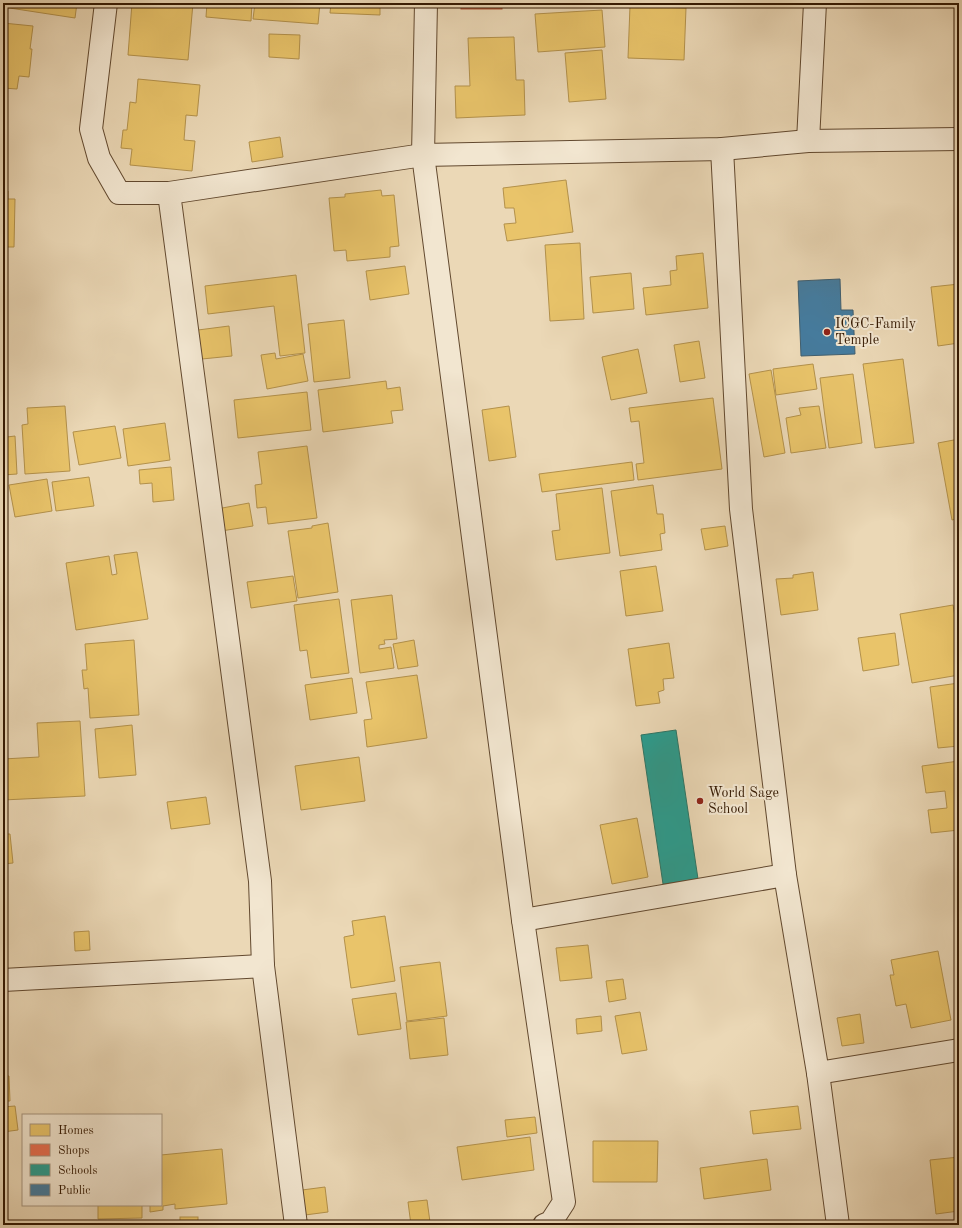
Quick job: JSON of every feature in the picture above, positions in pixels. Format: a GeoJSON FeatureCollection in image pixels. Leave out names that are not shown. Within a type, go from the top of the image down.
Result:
{"type":"FeatureCollection","features":[{"type":"Feature","properties":{"kind":"street"},"geometry":{"type":"LineString","coordinates":[[106,3],[91,129],[99,158],[119,193],[169,193],[423,155],[722,149],[808,141],[959,139]]}},
{"type":"Feature","properties":{"kind":"street"},"geometry":{"type":"LineString","coordinates":[[426,3],[423,155],[523,920],[564,1202],[551,1222],[544,1225]]}},
{"type":"Feature","properties":{"kind":"street"},"geometry":{"type":"LineString","coordinates":[[808,141],[815,3]]}},
{"type":"Feature","properties":{"kind":"street"},"geometry":{"type":"LineString","coordinates":[[722,149],[741,509],[784,875],[818,1073],[838,1225]]}},
{"type":"Feature","properties":{"kind":"street"},"geometry":{"type":"LineString","coordinates":[[169,193],[260,881],[263,966],[296,1225]]}},
{"type":"Feature","properties":{"kind":"street"},"geometry":{"type":"LineString","coordinates":[[523,920],[784,875]]}},
{"type":"Feature","properties":{"kind":"street"},"geometry":{"type":"LineString","coordinates":[[3,980],[263,966]]}},
{"type":"Feature","properties":{"kind":"street"},"geometry":{"type":"LineString","coordinates":[[818,1073],[959,1050]]}},
{"type":"Feature","properties":{"kind":"building: Homes"},"geometry":{"type":"Polygon","coordinates":[[[3,3],[77,3],[75,18],[3,7],[3,3]]]}},
{"type":"Feature","properties":{"kind":"building: Homes"},"geometry":{"type":"Polygon","coordinates":[[[132,3],[193,3],[188,60],[128,55],[132,3]]]}},
{"type":"Feature","properties":{"kind":"building: Homes"},"geometry":{"type":"Polygon","coordinates":[[[207,3],[252,3],[251,21],[206,17],[207,3]]]}},
{"type":"Feature","properties":{"kind":"building: Homes"},"geometry":{"type":"Polygon","coordinates":[[[255,3],[320,3],[318,24],[253,19],[255,3]]]}},
{"type":"Feature","properties":{"kind":"building: Homes"},"geometry":{"type":"Polygon","coordinates":[[[331,3],[380,3],[380,15],[330,13],[331,3]]]}},
{"type":"Feature","properties":{"kind":"building: Homes"},"geometry":{"type":"Polygon","coordinates":[[[630,6],[686,8],[684,60],[628,58],[630,6]]]}},
{"type":"Feature","properties":{"kind":"building: Homes"},"geometry":{"type":"Polygon","coordinates":[[[602,10],[605,47],[538,52],[535,14],[602,10]]]}},
{"type":"Feature","properties":{"kind":"building: Homes"},"geometry":{"type":"Polygon","coordinates":[[[3,23],[33,26],[29,77],[19,76],[17,89],[3,88],[3,23]]]}},
{"type":"Feature","properties":{"kind":"building: Homes"},"geometry":{"type":"Polygon","coordinates":[[[269,34],[300,35],[299,59],[269,57],[269,34]]]}},
{"type":"Feature","properties":{"kind":"building: Homes"},"geometry":{"type":"Polygon","coordinates":[[[514,37],[516,80],[524,80],[525,115],[456,118],[455,86],[470,86],[468,38],[514,37]]]}},
{"type":"Feature","properties":{"kind":"building: Homes"},"geometry":{"type":"Polygon","coordinates":[[[602,50],[606,99],[569,102],[565,53],[602,50]]]}},
{"type":"Feature","properties":{"kind":"building: Homes"},"geometry":{"type":"Polygon","coordinates":[[[138,79],[200,85],[197,116],[186,115],[184,140],[195,141],[192,171],[130,165],[132,149],[121,148],[123,130],[127,130],[130,102],[136,103],[138,79]]]}},
{"type":"Feature","properties":{"kind":"building: Homes"},"geometry":{"type":"Polygon","coordinates":[[[280,137],[283,157],[252,162],[249,142],[280,137]]]}},
{"type":"Feature","properties":{"kind":"building: Homes"},"geometry":{"type":"Polygon","coordinates":[[[566,180],[573,232],[507,241],[504,224],[516,223],[514,208],[505,208],[503,188],[566,180]]]}},
{"type":"Feature","properties":{"kind":"building: Homes"},"geometry":{"type":"Polygon","coordinates":[[[381,190],[382,196],[394,195],[399,246],[390,247],[390,257],[347,261],[346,250],[334,251],[329,198],[345,197],[345,194],[381,190]]]}},
{"type":"Feature","properties":{"kind":"building: Homes"},"geometry":{"type":"Polygon","coordinates":[[[3,191],[8,191],[8,199],[15,199],[14,247],[3,247],[3,191]]]}},
{"type":"Feature","properties":{"kind":"building: Homes"},"geometry":{"type":"Polygon","coordinates":[[[580,243],[584,319],[550,321],[545,245],[580,243]]]}},
{"type":"Feature","properties":{"kind":"building: Homes"},"geometry":{"type":"Polygon","coordinates":[[[703,253],[708,308],[646,315],[643,288],[671,285],[670,271],[677,270],[676,256],[703,253]]]}},
{"type":"Feature","properties":{"kind":"building: Homes"},"geometry":{"type":"Polygon","coordinates":[[[405,266],[409,294],[370,300],[366,271],[405,266]]]}},
{"type":"Feature","properties":{"kind":"building: Homes"},"geometry":{"type":"Polygon","coordinates":[[[631,273],[634,309],[593,313],[590,277],[631,273]]]}},
{"type":"Feature","properties":{"kind":"building: Homes"},"geometry":{"type":"Polygon","coordinates":[[[296,275],[305,353],[280,356],[274,306],[208,314],[205,286],[296,275]]]}},
{"type":"Feature","properties":{"kind":"building: Homes"},"geometry":{"type":"Polygon","coordinates":[[[959,284],[959,343],[938,346],[931,287],[959,284]]]}},
{"type":"Feature","properties":{"kind":"building: Homes"},"geometry":{"type":"Polygon","coordinates":[[[344,320],[350,378],[314,382],[308,324],[344,320]]]}},
{"type":"Feature","properties":{"kind":"building: Homes"},"geometry":{"type":"Polygon","coordinates":[[[229,326],[232,356],[202,359],[198,330],[229,326]]]}},
{"type":"Feature","properties":{"kind":"building: Homes"},"geometry":{"type":"Polygon","coordinates":[[[699,341],[705,378],[680,382],[674,345],[699,341]]]}},
{"type":"Feature","properties":{"kind":"building: Homes"},"geometry":{"type":"Polygon","coordinates":[[[638,349],[647,393],[611,400],[602,357],[638,349]]]}},
{"type":"Feature","properties":{"kind":"building: Homes"},"geometry":{"type":"Polygon","coordinates":[[[275,353],[276,359],[303,354],[308,381],[267,389],[261,355],[275,353]]]}},
{"type":"Feature","properties":{"kind":"building: Homes"},"geometry":{"type":"Polygon","coordinates":[[[903,359],[914,443],[875,448],[863,364],[903,359]]]}},
{"type":"Feature","properties":{"kind":"building: Homes"},"geometry":{"type":"Polygon","coordinates":[[[813,364],[817,389],[776,395],[773,369],[813,364]]]}},
{"type":"Feature","properties":{"kind":"building: Homes"},"geometry":{"type":"Polygon","coordinates":[[[771,370],[785,453],[764,457],[749,374],[771,370]]]}},
{"type":"Feature","properties":{"kind":"building: Homes"},"geometry":{"type":"Polygon","coordinates":[[[853,374],[862,443],[829,448],[820,378],[853,374]]]}},
{"type":"Feature","properties":{"kind":"building: Homes"},"geometry":{"type":"Polygon","coordinates":[[[386,381],[387,389],[400,387],[403,410],[391,411],[393,423],[323,432],[318,390],[386,381]]]}},
{"type":"Feature","properties":{"kind":"building: Homes"},"geometry":{"type":"Polygon","coordinates":[[[307,392],[311,430],[238,438],[234,400],[307,392]]]}},
{"type":"Feature","properties":{"kind":"building: Homes"},"geometry":{"type":"Polygon","coordinates":[[[713,398],[722,469],[638,480],[636,464],[644,463],[639,421],[631,422],[629,408],[713,398]]]}},
{"type":"Feature","properties":{"kind":"building: Homes"},"geometry":{"type":"Polygon","coordinates":[[[65,406],[70,471],[25,474],[22,425],[28,424],[27,408],[65,406]]]}},
{"type":"Feature","properties":{"kind":"building: Homes"},"geometry":{"type":"Polygon","coordinates":[[[509,406],[516,457],[489,461],[482,410],[509,406]]]}},
{"type":"Feature","properties":{"kind":"building: Homes"},"geometry":{"type":"Polygon","coordinates":[[[819,406],[826,448],[791,453],[786,418],[801,415],[799,408],[819,406]]]}},
{"type":"Feature","properties":{"kind":"building: Homes"},"geometry":{"type":"Polygon","coordinates":[[[165,423],[170,460],[128,466],[123,429],[165,423]]]}},
{"type":"Feature","properties":{"kind":"building: Homes"},"geometry":{"type":"Polygon","coordinates":[[[115,426],[121,458],[79,465],[73,432],[115,426]]]}},
{"type":"Feature","properties":{"kind":"building: Homes"},"geometry":{"type":"Polygon","coordinates":[[[3,430],[7,430],[7,437],[15,436],[17,474],[3,475],[3,430]]]}},
{"type":"Feature","properties":{"kind":"building: Homes"},"geometry":{"type":"Polygon","coordinates":[[[959,439],[959,518],[952,520],[938,443],[959,439]]]}},
{"type":"Feature","properties":{"kind":"building: Homes"},"geometry":{"type":"Polygon","coordinates":[[[307,446],[317,518],[268,524],[266,507],[257,508],[255,485],[262,484],[258,452],[307,446]]]}},
{"type":"Feature","properties":{"kind":"building: Homes"},"geometry":{"type":"Polygon","coordinates":[[[632,462],[634,480],[542,492],[539,474],[632,462]]]}},
{"type":"Feature","properties":{"kind":"building: Homes"},"geometry":{"type":"Polygon","coordinates":[[[171,467],[174,500],[153,502],[152,483],[140,484],[139,470],[171,467]]]}},
{"type":"Feature","properties":{"kind":"building: Homes"},"geometry":{"type":"Polygon","coordinates":[[[89,477],[94,506],[56,511],[52,482],[89,477]]]}},
{"type":"Feature","properties":{"kind":"building: Homes"},"geometry":{"type":"Polygon","coordinates":[[[47,479],[52,511],[15,517],[9,485],[47,479]]]}},
{"type":"Feature","properties":{"kind":"building: Homes"},"geometry":{"type":"Polygon","coordinates":[[[653,485],[657,514],[663,514],[665,533],[660,534],[662,550],[620,556],[611,491],[653,485]]]}},
{"type":"Feature","properties":{"kind":"building: Homes"},"geometry":{"type":"Polygon","coordinates":[[[602,488],[610,553],[556,560],[552,531],[560,530],[556,494],[602,488]]]}},
{"type":"Feature","properties":{"kind":"building: Homes"},"geometry":{"type":"Polygon","coordinates":[[[249,503],[253,526],[221,531],[217,509],[249,503]]]}},
{"type":"Feature","properties":{"kind":"building: Homes"},"geometry":{"type":"Polygon","coordinates":[[[328,523],[338,592],[298,598],[288,531],[312,528],[312,526],[328,523]]]}},
{"type":"Feature","properties":{"kind":"building: Homes"},"geometry":{"type":"Polygon","coordinates":[[[725,526],[728,546],[705,550],[701,529],[725,526]]]}},
{"type":"Feature","properties":{"kind":"building: Homes"},"geometry":{"type":"Polygon","coordinates":[[[137,552],[148,619],[76,630],[66,563],[109,556],[112,575],[117,574],[114,555],[137,552]]]}},
{"type":"Feature","properties":{"kind":"building: Homes"},"geometry":{"type":"Polygon","coordinates":[[[656,566],[663,611],[626,616],[620,571],[656,566]]]}},
{"type":"Feature","properties":{"kind":"building: Homes"},"geometry":{"type":"Polygon","coordinates":[[[813,572],[818,610],[781,615],[776,579],[793,578],[793,575],[813,572]]]}},
{"type":"Feature","properties":{"kind":"building: Homes"},"geometry":{"type":"Polygon","coordinates":[[[293,576],[297,601],[251,608],[247,582],[293,576]]]}},
{"type":"Feature","properties":{"kind":"building: Homes"},"geometry":{"type":"Polygon","coordinates":[[[392,595],[397,639],[384,640],[385,644],[379,645],[379,649],[391,647],[394,668],[360,673],[351,600],[392,595]]]}},
{"type":"Feature","properties":{"kind":"building: Homes"},"geometry":{"type":"Polygon","coordinates":[[[339,599],[349,673],[311,678],[307,650],[300,651],[294,605],[339,599]]]}},
{"type":"Feature","properties":{"kind":"building: Homes"},"geometry":{"type":"Polygon","coordinates":[[[953,605],[959,640],[959,675],[912,683],[900,614],[953,605]]]}},
{"type":"Feature","properties":{"kind":"building: Homes"},"geometry":{"type":"Polygon","coordinates":[[[895,633],[899,665],[863,671],[858,638],[895,633]]]}},
{"type":"Feature","properties":{"kind":"building: Homes"},"geometry":{"type":"Polygon","coordinates":[[[134,640],[139,715],[90,718],[88,688],[84,689],[82,670],[87,670],[85,644],[134,640]]]}},
{"type":"Feature","properties":{"kind":"building: Homes"},"geometry":{"type":"Polygon","coordinates":[[[414,640],[418,666],[398,669],[393,644],[414,640]]]}},
{"type":"Feature","properties":{"kind":"building: Homes"},"geometry":{"type":"Polygon","coordinates":[[[669,643],[674,678],[663,679],[664,690],[658,692],[660,703],[636,706],[628,649],[669,643]]]}},
{"type":"Feature","properties":{"kind":"building: Homes"},"geometry":{"type":"Polygon","coordinates":[[[417,675],[427,738],[367,747],[364,720],[372,719],[366,682],[417,675]]]}},
{"type":"Feature","properties":{"kind":"building: Homes"},"geometry":{"type":"Polygon","coordinates":[[[352,678],[357,713],[310,720],[305,685],[352,678]]]}},
{"type":"Feature","properties":{"kind":"building: Homes"},"geometry":{"type":"Polygon","coordinates":[[[959,683],[959,746],[938,748],[930,687],[959,683]]]}},
{"type":"Feature","properties":{"kind":"building: Homes"},"geometry":{"type":"Polygon","coordinates":[[[80,721],[85,796],[3,800],[3,759],[39,757],[37,723],[80,721]]]}},
{"type":"Feature","properties":{"kind":"building: Homes"},"geometry":{"type":"Polygon","coordinates":[[[132,725],[136,775],[99,778],[95,729],[132,725]]]}},
{"type":"Feature","properties":{"kind":"building: Homes"},"geometry":{"type":"Polygon","coordinates":[[[359,757],[365,801],[301,810],[295,766],[359,757]]]}},
{"type":"Feature","properties":{"kind":"building: Homes"},"geometry":{"type":"Polygon","coordinates":[[[959,761],[959,830],[931,833],[928,810],[947,808],[945,791],[926,793],[922,766],[959,761]]]}},
{"type":"Feature","properties":{"kind":"building: Homes"},"geometry":{"type":"Polygon","coordinates":[[[206,797],[210,824],[171,829],[167,802],[206,797]]]}},
{"type":"Feature","properties":{"kind":"building: Homes"},"geometry":{"type":"Polygon","coordinates":[[[637,818],[648,877],[612,884],[600,825],[637,818]]]}},
{"type":"Feature","properties":{"kind":"building: Homes"},"geometry":{"type":"Polygon","coordinates":[[[3,834],[10,834],[13,863],[3,864],[3,834]]]}},
{"type":"Feature","properties":{"kind":"building: Homes"},"geometry":{"type":"Polygon","coordinates":[[[385,916],[395,981],[351,988],[344,937],[354,935],[352,921],[385,916]]]}},
{"type":"Feature","properties":{"kind":"building: Homes"},"geometry":{"type":"Polygon","coordinates":[[[89,931],[90,950],[75,951],[74,932],[89,931]]]}},
{"type":"Feature","properties":{"kind":"building: Homes"},"geometry":{"type":"Polygon","coordinates":[[[588,945],[592,978],[560,981],[556,948],[588,945]]]}},
{"type":"Feature","properties":{"kind":"building: Homes"},"geometry":{"type":"Polygon","coordinates":[[[938,951],[951,1020],[911,1028],[906,1004],[896,1006],[890,975],[894,975],[891,960],[938,951]]]}},
{"type":"Feature","properties":{"kind":"building: Homes"},"geometry":{"type":"Polygon","coordinates":[[[440,962],[447,1016],[407,1021],[400,967],[440,962]]]}},
{"type":"Feature","properties":{"kind":"building: Homes"},"geometry":{"type":"Polygon","coordinates":[[[623,979],[626,999],[609,1002],[606,981],[623,979]]]}},
{"type":"Feature","properties":{"kind":"building: Homes"},"geometry":{"type":"Polygon","coordinates":[[[396,993],[401,1029],[358,1035],[352,999],[396,993]]]}},
{"type":"Feature","properties":{"kind":"building: Homes"},"geometry":{"type":"Polygon","coordinates":[[[640,1012],[647,1050],[622,1054],[615,1016],[640,1012]]]}},
{"type":"Feature","properties":{"kind":"building: Homes"},"geometry":{"type":"Polygon","coordinates":[[[860,1014],[864,1043],[842,1046],[837,1018],[860,1014]]]}},
{"type":"Feature","properties":{"kind":"building: Homes"},"geometry":{"type":"Polygon","coordinates":[[[601,1016],[602,1031],[577,1034],[576,1019],[601,1016]]]}},
{"type":"Feature","properties":{"kind":"building: Homes"},"geometry":{"type":"Polygon","coordinates":[[[444,1018],[448,1055],[410,1059],[406,1022],[444,1018]]]}},
{"type":"Feature","properties":{"kind":"building: Homes"},"geometry":{"type":"Polygon","coordinates":[[[3,1076],[9,1076],[10,1101],[3,1101],[3,1076]]]}},
{"type":"Feature","properties":{"kind":"building: Homes"},"geometry":{"type":"Polygon","coordinates":[[[15,1106],[18,1130],[3,1132],[3,1107],[15,1106]]]}},
{"type":"Feature","properties":{"kind":"building: Homes"},"geometry":{"type":"Polygon","coordinates":[[[798,1106],[801,1129],[753,1134],[750,1111],[798,1106]]]}},
{"type":"Feature","properties":{"kind":"building: Homes"},"geometry":{"type":"Polygon","coordinates":[[[535,1117],[537,1133],[507,1137],[505,1120],[535,1117]]]}},
{"type":"Feature","properties":{"kind":"building: Homes"},"geometry":{"type":"Polygon","coordinates":[[[530,1137],[534,1170],[462,1180],[457,1147],[530,1137]]]}},
{"type":"Feature","properties":{"kind":"building: Homes"},"geometry":{"type":"Polygon","coordinates":[[[593,1141],[658,1141],[657,1182],[593,1182],[593,1141]]]}},
{"type":"Feature","properties":{"kind":"building: Homes"},"geometry":{"type":"Polygon","coordinates":[[[222,1149],[227,1204],[175,1209],[175,1204],[163,1206],[163,1210],[150,1212],[150,1206],[162,1206],[162,1155],[222,1149]]]}},
{"type":"Feature","properties":{"kind":"building: Homes"},"geometry":{"type":"Polygon","coordinates":[[[959,1157],[959,1211],[936,1214],[930,1160],[959,1157]]]}},
{"type":"Feature","properties":{"kind":"building: Homes"},"geometry":{"type":"Polygon","coordinates":[[[767,1159],[771,1190],[704,1199],[700,1168],[767,1159]]]}},
{"type":"Feature","properties":{"kind":"building: Homes"},"geometry":{"type":"Polygon","coordinates":[[[325,1187],[328,1212],[305,1215],[302,1190],[325,1187]]]}},
{"type":"Feature","properties":{"kind":"building: Homes"},"geometry":{"type":"Polygon","coordinates":[[[427,1200],[430,1222],[411,1225],[408,1202],[427,1200]]]}},
{"type":"Feature","properties":{"kind":"building: Homes"},"geometry":{"type":"Polygon","coordinates":[[[98,1206],[142,1206],[142,1218],[98,1219],[98,1206]]]}},
{"type":"Feature","properties":{"kind":"building: Homes"},"geometry":{"type":"Polygon","coordinates":[[[180,1217],[198,1217],[198,1225],[180,1225],[180,1217]]]}},
{"type":"Feature","properties":{"kind":"building: Shops"},"geometry":{"type":"Polygon","coordinates":[[[461,3],[502,3],[502,9],[461,9],[461,3]]]}},
{"type":"Feature","properties":{"kind":"building: Schools"},"geometry":{"type":"Polygon","coordinates":[[[676,730],[698,879],[663,884],[641,735],[676,730]]]}},
{"type":"Feature","properties":{"kind":"building: Public","name":"ICGC-Family Temple"},"geometry":{"type":"Polygon","coordinates":[[[840,279],[841,310],[853,310],[855,354],[801,356],[798,281],[840,279]]]}},
{"type":"Feature","properties":{"kind":"place","name":"ICGC-Family Temple"},"geometry":{"type":"Point","coordinates":[827,332]}},
{"type":"Feature","properties":{"kind":"place","name":"World Sage School"},"geometry":{"type":"Point","coordinates":[700,801]}}]}
